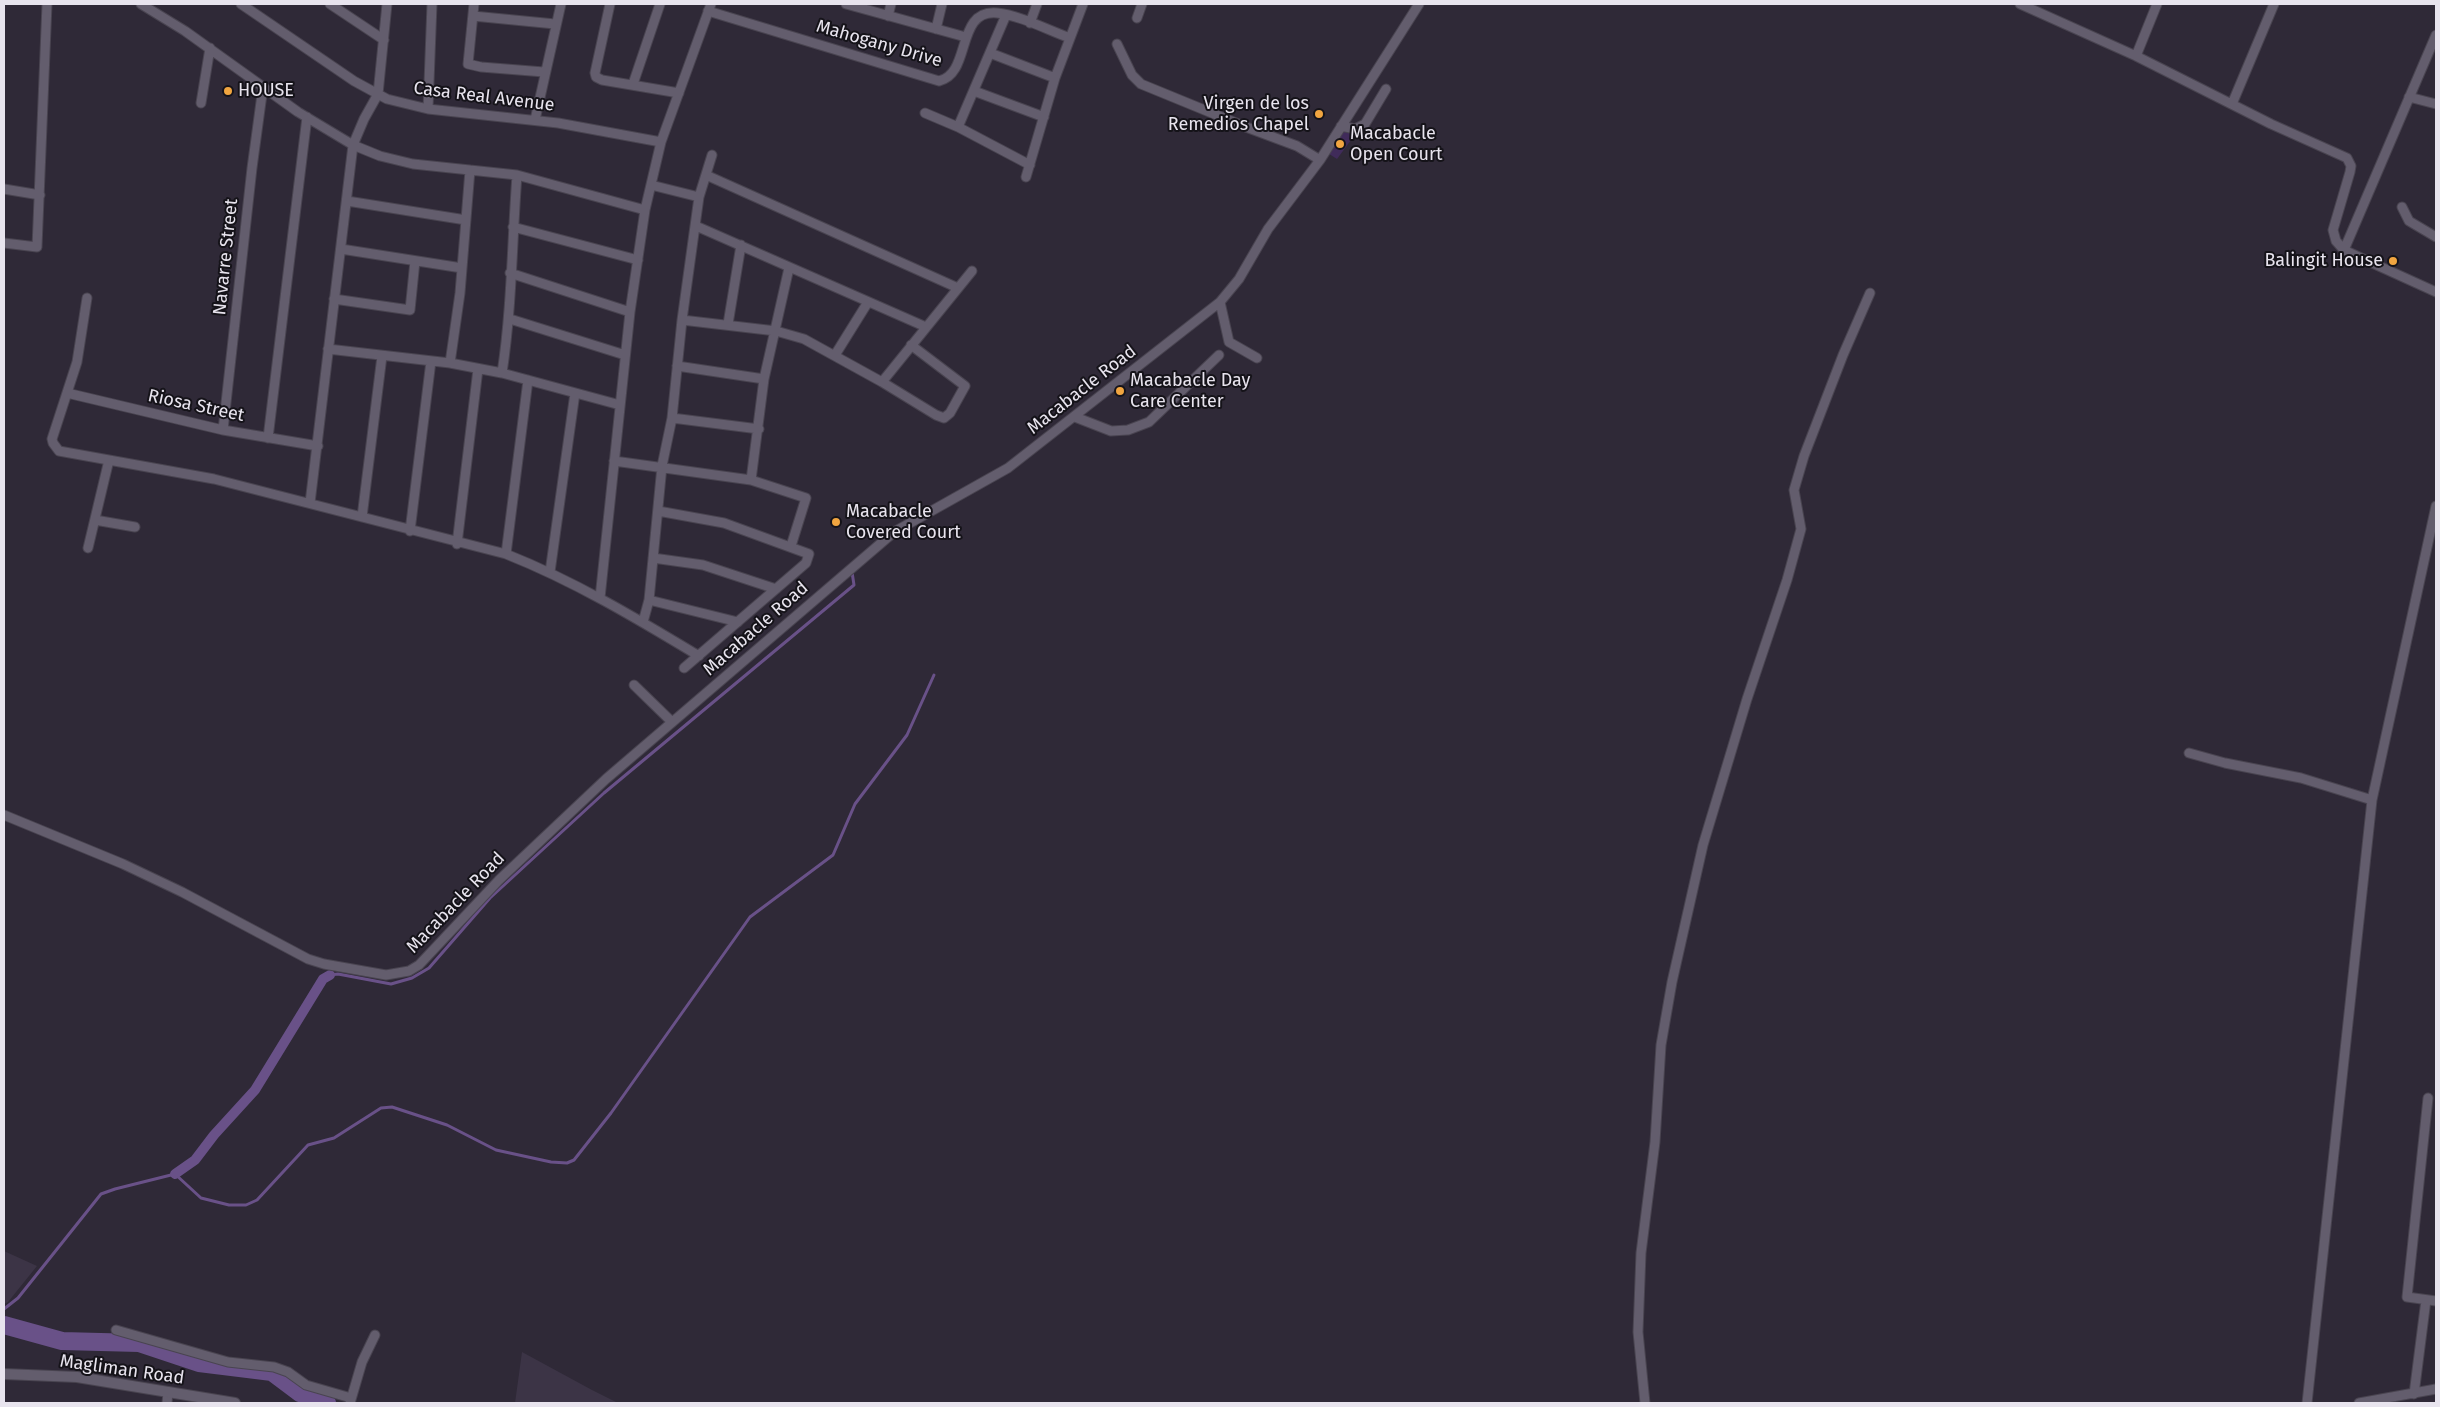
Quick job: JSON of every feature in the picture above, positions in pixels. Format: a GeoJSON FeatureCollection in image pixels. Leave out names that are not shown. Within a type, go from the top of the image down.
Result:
{"type":"FeatureCollection","features":[{"type":"Feature","properties":{"kind":"street"},"geometry":{"type":"LineString","coordinates":[[4,243],[37,247],[47,4]]}},
{"type":"Feature","properties":{"kind":"street"},"geometry":{"type":"LineString","coordinates":[[141,4],[210,48],[307,117],[353,145],[380,156],[413,164],[517,175],[645,210]]}},
{"type":"Feature","properties":{"kind":"street","name":"Casa Real Avenue"},"geometry":{"type":"LineString","coordinates":[[240,4],[387,99],[428,109],[535,120],[661,142]]}},
{"type":"Feature","properties":{"kind":"street"},"geometry":{"type":"LineString","coordinates":[[330,4],[338,7],[384,40]]}},
{"type":"Feature","properties":{"kind":"street"},"geometry":{"type":"LineString","coordinates":[[310,503],[353,145],[364,119],[378,94],[387,4]]}},
{"type":"Feature","properties":{"kind":"street"},"geometry":{"type":"LineString","coordinates":[[428,109],[432,4]]}},
{"type":"Feature","properties":{"kind":"street"},"geometry":{"type":"LineString","coordinates":[[474,4],[468,64],[481,67],[544,72]]}},
{"type":"Feature","properties":{"kind":"street"},"geometry":{"type":"LineString","coordinates":[[535,120],[544,72],[561,4]]}},
{"type":"Feature","properties":{"kind":"street"},"geometry":{"type":"LineString","coordinates":[[610,4],[595,73],[596,77],[602,80],[679,93]]}},
{"type":"Feature","properties":{"kind":"street"},"geometry":{"type":"LineString","coordinates":[[633,84],[660,4]]}},
{"type":"Feature","properties":{"kind":"street","name":"Mahogany Drive"},"geometry":{"type":"LineString","coordinates":[[846,4],[962,36]]}},
{"type":"Feature","properties":{"kind":"street"},"geometry":{"type":"LineString","coordinates":[[888,16],[891,4]]}},
{"type":"Feature","properties":{"kind":"street"},"geometry":{"type":"LineString","coordinates":[[936,29],[942,4]]}},
{"type":"Feature","properties":{"kind":"street"},"geometry":{"type":"LineString","coordinates":[[990,4],[987,15],[1006,14],[1070,38]]}},
{"type":"Feature","properties":{"kind":"street"},"geometry":{"type":"LineString","coordinates":[[1030,23],[1037,4]]}},
{"type":"Feature","properties":{"kind":"street"},"geometry":{"type":"LineString","coordinates":[[1026,177],[1055,78],[1083,4]]}},
{"type":"Feature","properties":{"kind":"street"},"geometry":{"type":"LineString","coordinates":[[1137,18],[1142,4]]}},
{"type":"Feature","properties":{"kind":"street","name":"Macabacle Road"},"geometry":{"type":"LineString","coordinates":[[4,815],[123,864],[182,892],[308,959],[324,964],[386,975],[410,971],[427,959],[499,880],[606,779],[894,532],[1008,468],[1220,302],[1239,279],[1268,229],[1320,160],[1419,4]]}},
{"type":"Feature","properties":{"kind":"street"},"geometry":{"type":"LineString","coordinates":[[2020,4],[2136,56],[2270,124],[2326,147],[2350,162],[2350,172],[2333,230],[2336,241],[2344,250],[2436,292]]}},
{"type":"Feature","properties":{"kind":"street"},"geometry":{"type":"LineString","coordinates":[[2136,56],[2157,4]]}},
{"type":"Feature","properties":{"kind":"street"},"geometry":{"type":"LineString","coordinates":[[2232,104],[2274,4]]}},
{"type":"Feature","properties":{"kind":"street"},"geometry":{"type":"LineString","coordinates":[[600,598],[625,355],[645,210],[661,142],[710,7]]}},
{"type":"Feature","properties":{"kind":"street","name":"Mahogany Drive"},"geometry":{"type":"LineString","coordinates":[[710,7],[940,80],[947,79],[954,73],[970,26],[987,15]]}},
{"type":"Feature","properties":{"kind":"street"},"geometry":{"type":"LineString","coordinates":[[958,127],[1006,14]]}},
{"type":"Feature","properties":{"kind":"street"},"geometry":{"type":"LineString","coordinates":[[473,16],[555,24]]}},
{"type":"Feature","properties":{"kind":"street"},"geometry":{"type":"LineString","coordinates":[[2344,250],[2436,35]]}},
{"type":"Feature","properties":{"kind":"street"},"geometry":{"type":"LineString","coordinates":[[1116,44],[1132,75],[1141,84],[1246,128],[1297,146],[1320,160]]}},
{"type":"Feature","properties":{"kind":"street"},"geometry":{"type":"LineString","coordinates":[[201,103],[210,48]]}},
{"type":"Feature","properties":{"kind":"street"},"geometry":{"type":"LineString","coordinates":[[990,53],[1055,78]]}},
{"type":"Feature","properties":{"kind":"street","name":"Navarre Street"},"geometry":{"type":"LineString","coordinates":[[223,430],[252,168],[263,87]]}},
{"type":"Feature","properties":{"kind":"street"},"geometry":{"type":"LineString","coordinates":[[1341,126],[1355,129],[1365,124],[1386,89]]}},
{"type":"Feature","properties":{"kind":"street"},"geometry":{"type":"LineString","coordinates":[[974,91],[1044,117]]}},
{"type":"Feature","properties":{"kind":"street"},"geometry":{"type":"LineString","coordinates":[[2409,97],[2436,104]]}},
{"type":"Feature","properties":{"kind":"street"},"geometry":{"type":"LineString","coordinates":[[925,113],[958,127],[1030,165]]}},
{"type":"Feature","properties":{"kind":"street"},"geometry":{"type":"LineString","coordinates":[[268,438],[307,117]]}},
{"type":"Feature","properties":{"kind":"street"},"geometry":{"type":"LineString","coordinates":[[643,622],[649,600],[662,466],[672,418],[682,320],[699,197],[712,155]]}},
{"type":"Feature","properties":{"kind":"street"},"geometry":{"type":"LineString","coordinates":[[450,363],[462,268],[470,170]]}},
{"type":"Feature","properties":{"kind":"street"},"geometry":{"type":"LineString","coordinates":[[502,373],[510,319],[510,273],[517,175]]}},
{"type":"Feature","properties":{"kind":"street"},"geometry":{"type":"LineString","coordinates":[[706,175],[958,288]]}},
{"type":"Feature","properties":{"kind":"street"},"geometry":{"type":"LineString","coordinates":[[651,185],[699,197]]}},
{"type":"Feature","properties":{"kind":"street"},"geometry":{"type":"LineString","coordinates":[[4,189],[40,195]]}},
{"type":"Feature","properties":{"kind":"street"},"geometry":{"type":"LineString","coordinates":[[347,201],[466,220]]}},
{"type":"Feature","properties":{"kind":"street"},"geometry":{"type":"LineString","coordinates":[[2402,207],[2409,221],[2436,237]]}},
{"type":"Feature","properties":{"kind":"street"},"geometry":{"type":"LineString","coordinates":[[696,226],[926,328]]}},
{"type":"Feature","properties":{"kind":"street"},"geometry":{"type":"LineString","coordinates":[[514,227],[638,260]]}},
{"type":"Feature","properties":{"kind":"street"},"geometry":{"type":"LineString","coordinates":[[728,324],[741,246]]}},
{"type":"Feature","properties":{"kind":"street"},"geometry":{"type":"LineString","coordinates":[[341,249],[462,268]]}},
{"type":"Feature","properties":{"kind":"street"},"geometry":{"type":"LineString","coordinates":[[334,300],[410,310],[415,261]]}},
{"type":"Feature","properties":{"kind":"street"},"geometry":{"type":"LineString","coordinates":[[751,480],[764,379],[790,268]]}},
{"type":"Feature","properties":{"kind":"street"},"geometry":{"type":"LineString","coordinates":[[882,382],[972,271]]}},
{"type":"Feature","properties":{"kind":"street"},"geometry":{"type":"LineString","coordinates":[[510,273],[630,312]]}},
{"type":"Feature","properties":{"kind":"street"},"geometry":{"type":"LineString","coordinates":[[1645,1403],[1638,1332],[1641,1253],[1655,1142],[1662,1046],[1672,982],[1703,845],[1747,699],[1787,580],[1801,529],[1794,490],[1804,456],[1843,355],[1870,293]]}},
{"type":"Feature","properties":{"kind":"street"},"geometry":{"type":"LineString","coordinates":[[87,298],[77,362],[53,443],[60,451],[214,479],[310,503],[457,544],[506,554],[550,572],[600,598],[699,656]]}},
{"type":"Feature","properties":{"kind":"street"},"geometry":{"type":"LineString","coordinates":[[835,355],[868,302]]}},
{"type":"Feature","properties":{"kind":"street"},"geometry":{"type":"LineString","coordinates":[[1220,302],[1230,342],[1257,358]]}},
{"type":"Feature","properties":{"kind":"street"},"geometry":{"type":"LineString","coordinates":[[510,319],[625,355]]}},
{"type":"Feature","properties":{"kind":"street"},"geometry":{"type":"LineString","coordinates":[[682,320],[776,331],[804,339],[944,418],[950,413],[965,386],[961,380],[911,345]]}},
{"type":"Feature","properties":{"kind":"street"},"geometry":{"type":"LineString","coordinates":[[328,350],[450,363],[502,373],[620,404]]}},
{"type":"Feature","properties":{"kind":"street"},"geometry":{"type":"LineString","coordinates":[[1075,417],[1111,431],[1128,430],[1149,422],[1219,355]]}},
{"type":"Feature","properties":{"kind":"street"},"geometry":{"type":"LineString","coordinates":[[362,517],[382,356]]}},
{"type":"Feature","properties":{"kind":"street"},"geometry":{"type":"LineString","coordinates":[[410,531],[431,361]]}},
{"type":"Feature","properties":{"kind":"street"},"geometry":{"type":"LineString","coordinates":[[677,366],[764,379]]}},
{"type":"Feature","properties":{"kind":"street"},"geometry":{"type":"LineString","coordinates":[[457,544],[478,369]]}},
{"type":"Feature","properties":{"kind":"street"},"geometry":{"type":"LineString","coordinates":[[506,554],[528,380]]}},
{"type":"Feature","properties":{"kind":"street"},"geometry":{"type":"LineString","coordinates":[[550,572],[575,392]]}},
{"type":"Feature","properties":{"kind":"street","name":"Riosa Street"},"geometry":{"type":"LineString","coordinates":[[67,393],[223,430],[318,446]]}},
{"type":"Feature","properties":{"kind":"street"},"geometry":{"type":"LineString","coordinates":[[672,418],[759,429]]}},
{"type":"Feature","properties":{"kind":"street"},"geometry":{"type":"LineString","coordinates":[[88,548],[109,460]]}},
{"type":"Feature","properties":{"kind":"street"},"geometry":{"type":"LineString","coordinates":[[614,461],[662,466],[751,480],[806,498],[791,546]]}},
{"type":"Feature","properties":{"kind":"street"},"geometry":{"type":"LineString","coordinates":[[2307,1403],[2372,800],[2436,506]]}},
{"type":"Feature","properties":{"kind":"street"},"geometry":{"type":"LineString","coordinates":[[658,511],[724,523],[809,554],[809,559],[776,590],[684,668]]}},
{"type":"Feature","properties":{"kind":"street"},"geometry":{"type":"LineString","coordinates":[[95,520],[135,528]]}},
{"type":"Feature","properties":{"kind":"street"},"geometry":{"type":"LineString","coordinates":[[653,558],[703,565],[776,590]]}},
{"type":"Feature","properties":{"kind":"street"},"geometry":{"type":"LineString","coordinates":[[649,600],[738,622]]}},
{"type":"Feature","properties":{"kind":"street"},"geometry":{"type":"LineString","coordinates":[[634,685],[672,722]]}},
{"type":"Feature","properties":{"kind":"street"},"geometry":{"type":"LineString","coordinates":[[2189,753],[2225,763],[2301,778],[2372,800]]}},
{"type":"Feature","properties":{"kind":"street"},"geometry":{"type":"LineString","coordinates":[[2428,1098],[2407,1297],[2436,1301]]}},
{"type":"Feature","properties":{"kind":"street"},"geometry":{"type":"LineString","coordinates":[[2414,1394],[2426,1300]]}},
{"type":"Feature","properties":{"kind":"street"},"geometry":{"type":"LineString","coordinates":[[116,1330],[228,1362],[274,1367],[288,1372],[306,1385],[350,1401],[362,1362],[375,1335]]}},
{"type":"Feature","properties":{"kind":"street","name":"Magliman Road"},"geometry":{"type":"LineString","coordinates":[[4,1374],[77,1377],[235,1403]]}},
{"type":"Feature","properties":{"kind":"street"},"geometry":{"type":"LineString","coordinates":[[2359,1403],[2436,1389]]}},
{"type":"Feature","properties":{"kind":"street"},"geometry":{"type":"LineString","coordinates":[[167,1403],[168,1392]]}},
{"type":"Feature","properties":{"kind":"shaded area","name":"Macabacle Open Court"},"geometry":{"type":"Polygon","coordinates":[[[1343,129],[1354,136],[1337,159],[1326,152],[1343,129]]]}},
{"type":"Feature","properties":{"kind":"shaded area"},"geometry":{"type":"Polygon","coordinates":[[[4,1251],[37,1266],[8,1302],[4,1304],[4,1251]]]}},
{"type":"Feature","properties":{"kind":"shaded area"},"geometry":{"type":"Polygon","coordinates":[[[522,1352],[592,1390],[618,1403],[515,1403],[522,1352]]]}},
{"type":"Feature","properties":{"kind":"waterway"},"geometry":{"type":"LineString","coordinates":[[330,975],[338,974],[391,984],[412,978],[429,968],[490,898],[604,793],[854,585],[852,572]]}},
{"type":"Feature","properties":{"kind":"waterway"},"geometry":{"type":"LineString","coordinates":[[4,1309],[18,1298],[101,1194],[175,1174],[201,1198],[229,1205],[246,1205],[257,1200],[308,1145],[334,1138],[381,1108],[392,1107],[447,1125],[496,1150],[551,1162],[567,1163],[574,1160],[611,1113],[750,917],[833,855],[855,804],[907,735],[934,675]]}},
{"type":"Feature","properties":{"kind":"waterway"},"geometry":{"type":"LineString","coordinates":[[175,1174],[195,1160],[214,1135],[255,1090],[323,979],[330,975]]}},
{"type":"Feature","properties":{"kind":"waterway"},"geometry":{"type":"LineString","coordinates":[[230,1116],[255,1090]]}},
{"type":"Feature","properties":{"kind":"waterway"},"geometry":{"type":"LineString","coordinates":[[4,1325],[62,1341],[139,1343],[199,1363],[272,1372],[300,1393],[327,1403]]}},
{"type":"Feature","properties":{"kind":"place","name":"HOUSE"},"geometry":{"type":"Point","coordinates":[228,91]}},
{"type":"Feature","properties":{"kind":"place","name":"Virgen de los Remedios Chapel"},"geometry":{"type":"Point","coordinates":[1319,114]}},
{"type":"Feature","properties":{"kind":"place","name":"Macabacle Open Court"},"geometry":{"type":"Point","coordinates":[1340,144]}},
{"type":"Feature","properties":{"kind":"place","name":"Balingit House"},"geometry":{"type":"Point","coordinates":[2393,261]}},
{"type":"Feature","properties":{"kind":"place","name":"Macabacle Day Care Center"},"geometry":{"type":"Point","coordinates":[1120,391]}},
{"type":"Feature","properties":{"kind":"place","name":"Macabacle Covered Court"},"geometry":{"type":"Point","coordinates":[836,522]}}]}
